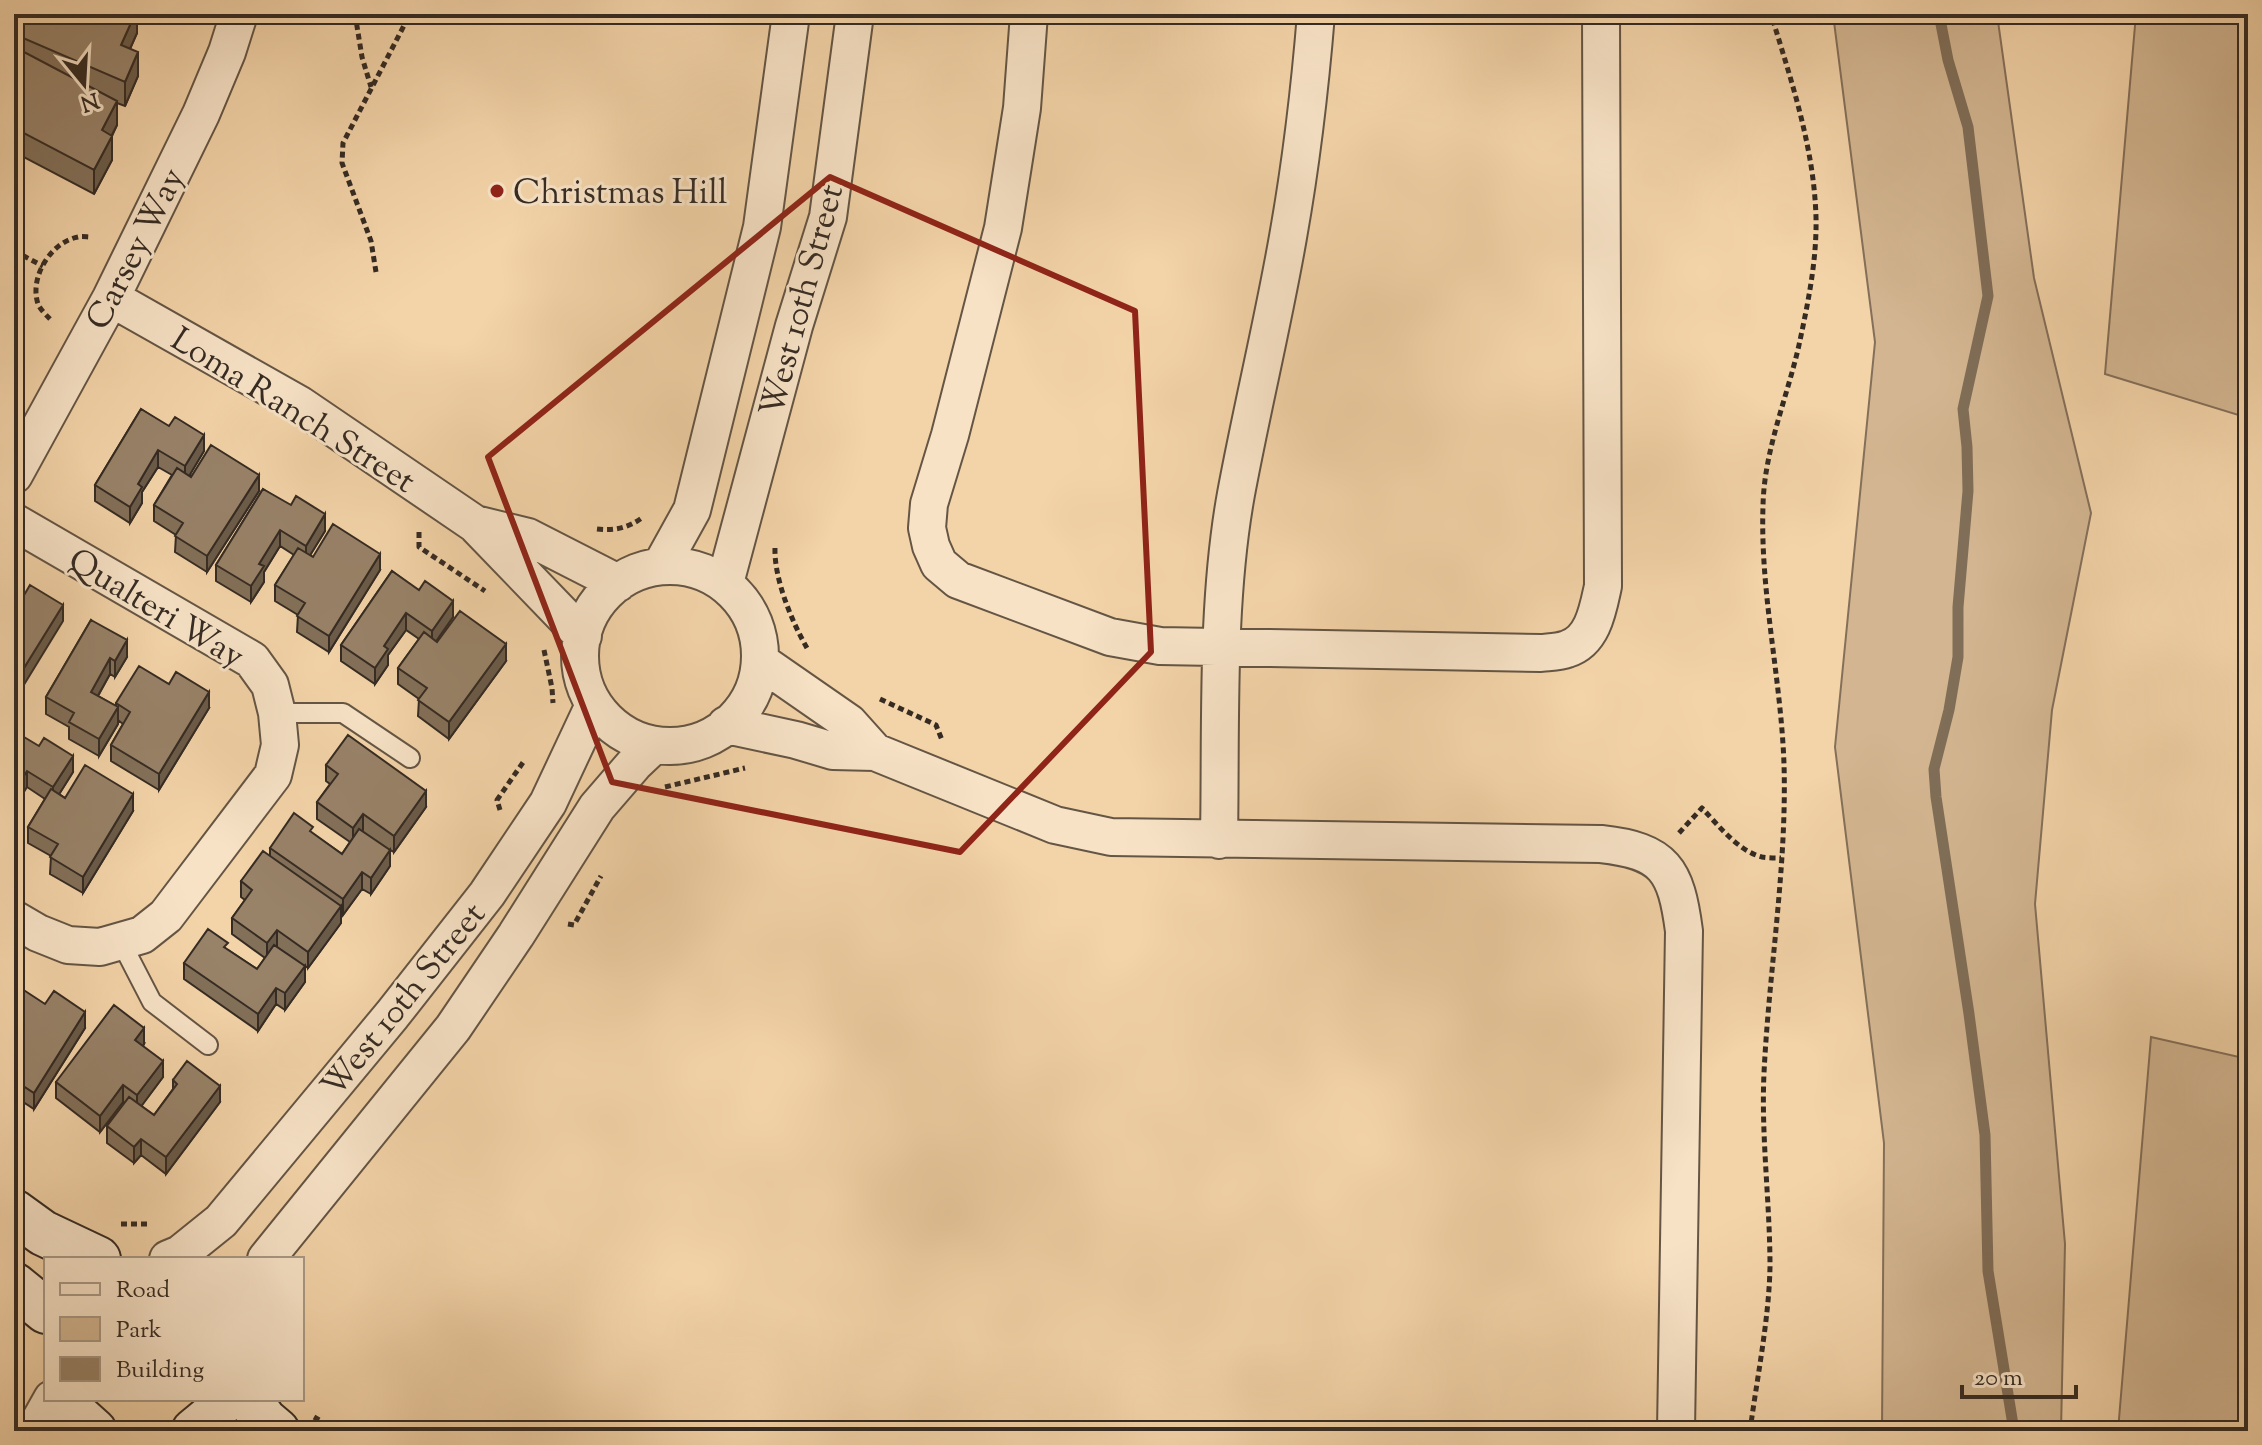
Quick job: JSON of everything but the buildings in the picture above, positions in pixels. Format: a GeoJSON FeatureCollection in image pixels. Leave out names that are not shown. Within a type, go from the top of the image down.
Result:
{"type":"FeatureCollection","features":[{"type":"Feature","properties":{"kind":"street","name":"Carsey Way"},"geometry":{"type":"LineString","coordinates":[[14,475],[111,298],[201,114],[239,14]]}},
{"type":"Feature","properties":{"kind":"street","name":"West 10th Street"},"geometry":{"type":"LineString","coordinates":[[661,566],[692,510],[762,227],[791,14]]}},
{"type":"Feature","properties":{"kind":"street","name":"West 10th Street"},"geometry":{"type":"LineString","coordinates":[[725,583],[794,326],[828,217],[855,14]]}},
{"type":"Feature","properties":{"kind":"street"},"geometry":{"type":"LineString","coordinates":[[1029,14],[1022,108],[1003,228],[950,435],[929,504],[927,528],[939,564],[958,580],[1110,637],[1160,646],[1541,653],[1570,649],[1586,636],[1596,617],[1603,586],[1601,14]]}},
{"type":"Feature","properties":{"kind":"street"},"geometry":{"type":"LineString","coordinates":[[1219,840],[1222,649],[1228,559],[1236,494],[1289,236],[1316,14]]}},
{"type":"Feature","properties":{"kind":"street","name":"Loma Ranch Street"},"geometry":{"type":"LineString","coordinates":[[111,298],[300,405],[475,524],[583,636]]}},
{"type":"Feature","properties":{"kind":"street","name":"Qualteri Way"},"geometry":{"type":"LineString","coordinates":[[14,522],[252,660],[270,685],[280,745],[273,775],[166,916],[142,935],[121,942]]}},
{"type":"Feature","properties":{"kind":"street","name":"Loma Ranch Street"},"geometry":{"type":"LineString","coordinates":[[475,524],[528,537],[618,583]]}},
{"type":"Feature","properties":{"kind":"street"},"geometry":{"type":"LineString","coordinates":[[661,566],[683,566],[705,572],[725,583],[746,604],[758,632],[761,662],[754,691],[737,717],[714,735],[685,745],[654,745],[631,737],[610,724],[594,705],[582,678],[580,647],[588,617],[606,592],[631,574],[661,566]]}},
{"type":"Feature","properties":{"kind":"street"},"geometry":{"type":"LineString","coordinates":[[761,662],[849,723],[875,752]]}},
{"type":"Feature","properties":{"kind":"street","name":"West 10th Street"},"geometry":{"type":"LineString","coordinates":[[173,1257],[221,1221],[392,1015],[487,894],[548,803],[594,705]]}},
{"type":"Feature","properties":{"kind":"street"},"geometry":{"type":"LineString","coordinates":[[726,725],[833,751],[875,752],[1055,825],[1111,837],[1601,844],[1628,847],[1655,859],[1672,877],[1680,899],[1684,931],[1676,1431]]}},
{"type":"Feature","properties":{"kind":"street","name":"West 10th Street"},"geometry":{"type":"LineString","coordinates":[[268,1257],[453,1028],[597,807],[654,745]]}},
{"type":"Feature","properties":{"kind":"street"},"geometry":{"type":"LineString","coordinates":[[14,919],[68,945],[100,947],[121,942]]}},
{"type":"Feature","properties":{"kind":"street"},"geometry":{"type":"LineString","coordinates":[[14,1212],[43,1233],[105,1241]]}},
{"type":"Feature","properties":{"kind":"street"},"geometry":{"type":"LineString","coordinates":[[14,1285],[44,1309]]}},
{"type":"Feature","properties":{"kind":"street"},"geometry":{"type":"LineString","coordinates":[[34,1431],[51,1401]]}},
{"type":"Feature","properties":{"kind":"street"},"geometry":{"type":"LineString","coordinates":[[67,1401],[74,1413],[94,1431]]}},
{"type":"Feature","properties":{"kind":"street"},"geometry":{"type":"LineString","coordinates":[[194,1431],[211,1417],[222,1401]]}},
{"type":"Feature","properties":{"kind":"street"},"geometry":{"type":"LineString","coordinates":[[250,1401],[264,1420],[277,1431]]}},
{"type":"Feature","properties":{"kind":"lane"},"geometry":{"type":"LineString","coordinates":[[277,713],[343,713],[410,758]]}},
{"type":"Feature","properties":{"kind":"lane"},"geometry":{"type":"LineString","coordinates":[[121,942],[152,1002],[208,1045]]}},
{"type":"Feature","properties":{"kind":"path"},"geometry":{"type":"LineString","coordinates":[[355,14],[362,57],[372,88]]}},
{"type":"Feature","properties":{"kind":"path"},"geometry":{"type":"LineString","coordinates":[[376,272],[371,241],[342,163],[343,143],[410,14]]}},
{"type":"Feature","properties":{"kind":"path"},"geometry":{"type":"LineString","coordinates":[[1750,1431],[1770,1270],[1764,1078],[1783,830],[1784,763],[1765,589],[1763,502],[1771,449],[1798,348],[1813,275],[1816,218],[1812,169],[1799,109],[1771,14]]}},
{"type":"Feature","properties":{"kind":"path"},"geometry":{"type":"LineString","coordinates":[[14,236],[17,240],[14,244]]}},
{"type":"Feature","properties":{"kind":"path"},"geometry":{"type":"LineString","coordinates":[[50,319],[38,306],[38,275],[51,253],[63,243],[78,237],[91,237]]}},
{"type":"Feature","properties":{"kind":"path"},"geometry":{"type":"LineString","coordinates":[[14,251],[43,266]]}},
{"type":"Feature","properties":{"kind":"path"},"geometry":{"type":"LineString","coordinates":[[593,528],[618,529],[635,524],[650,512]]}},
{"type":"Feature","properties":{"kind":"path"},"geometry":{"type":"LineString","coordinates":[[775,544],[777,579],[805,646],[814,654]]}},
{"type":"Feature","properties":{"kind":"path"},"geometry":{"type":"LineString","coordinates":[[419,547],[497,599]]}},
{"type":"Feature","properties":{"kind":"path"},"geometry":{"type":"LineString","coordinates":[[540,640],[545,651],[553,708]]}},
{"type":"Feature","properties":{"kind":"path"},"geometry":{"type":"LineString","coordinates":[[869,694],[936,725]]}},
{"type":"Feature","properties":{"kind":"path"},"geometry":{"type":"LineString","coordinates":[[497,800],[527,756]]}},
{"type":"Feature","properties":{"kind":"path"},"geometry":{"type":"LineString","coordinates":[[653,794],[665,787],[708,775],[751,767]]}},
{"type":"Feature","properties":{"kind":"path"},"geometry":{"type":"LineString","coordinates":[[1702,808],[1748,851],[1760,856],[1781,858]]}},
{"type":"Feature","properties":{"kind":"path"},"geometry":{"type":"LineString","coordinates":[[574,925],[603,873]]}},
{"type":"Feature","properties":{"kind":"path"},"geometry":{"type":"LineString","coordinates":[[105,1241],[154,1224]]}},
{"type":"Feature","properties":{"kind":"highlighted area"},"geometry":{"type":"Polygon","coordinates":[[[830,177],[1135,311],[1151,652],[960,852],[612,782],[488,457],[830,177]]]}},
{"type":"Feature","properties":{"kind":"green space"},"geometry":{"type":"Polygon","coordinates":[[[1833,14],[1997,14],[2034,278],[2091,513],[2052,710],[2035,904],[2065,1244],[2061,1431],[1882,1431],[1884,1143],[1835,747],[1875,342],[1833,14]]]}},
{"type":"Feature","properties":{"kind":"green space"},"geometry":{"type":"Polygon","coordinates":[[[2136,14],[2248,14],[2248,418],[2105,374],[2136,14]]]}},
{"type":"Feature","properties":{"kind":"green space"},"geometry":{"type":"Polygon","coordinates":[[[2151,1037],[2248,1059],[2248,1431],[2118,1431],[2151,1037]]]}},
{"type":"Feature","properties":{"kind":"waterway"},"geometry":{"type":"LineString","coordinates":[[1939,14],[1948,60],[1968,127],[1988,296],[1963,409],[1968,491],[1958,607],[1958,657],[1934,769],[1985,1135],[1988,1271],[2014,1431]]}},
{"type":"Feature","properties":{"kind":"place","name":"Christmas Hill"},"geometry":{"type":"Point","coordinates":[497,191]}}]}
